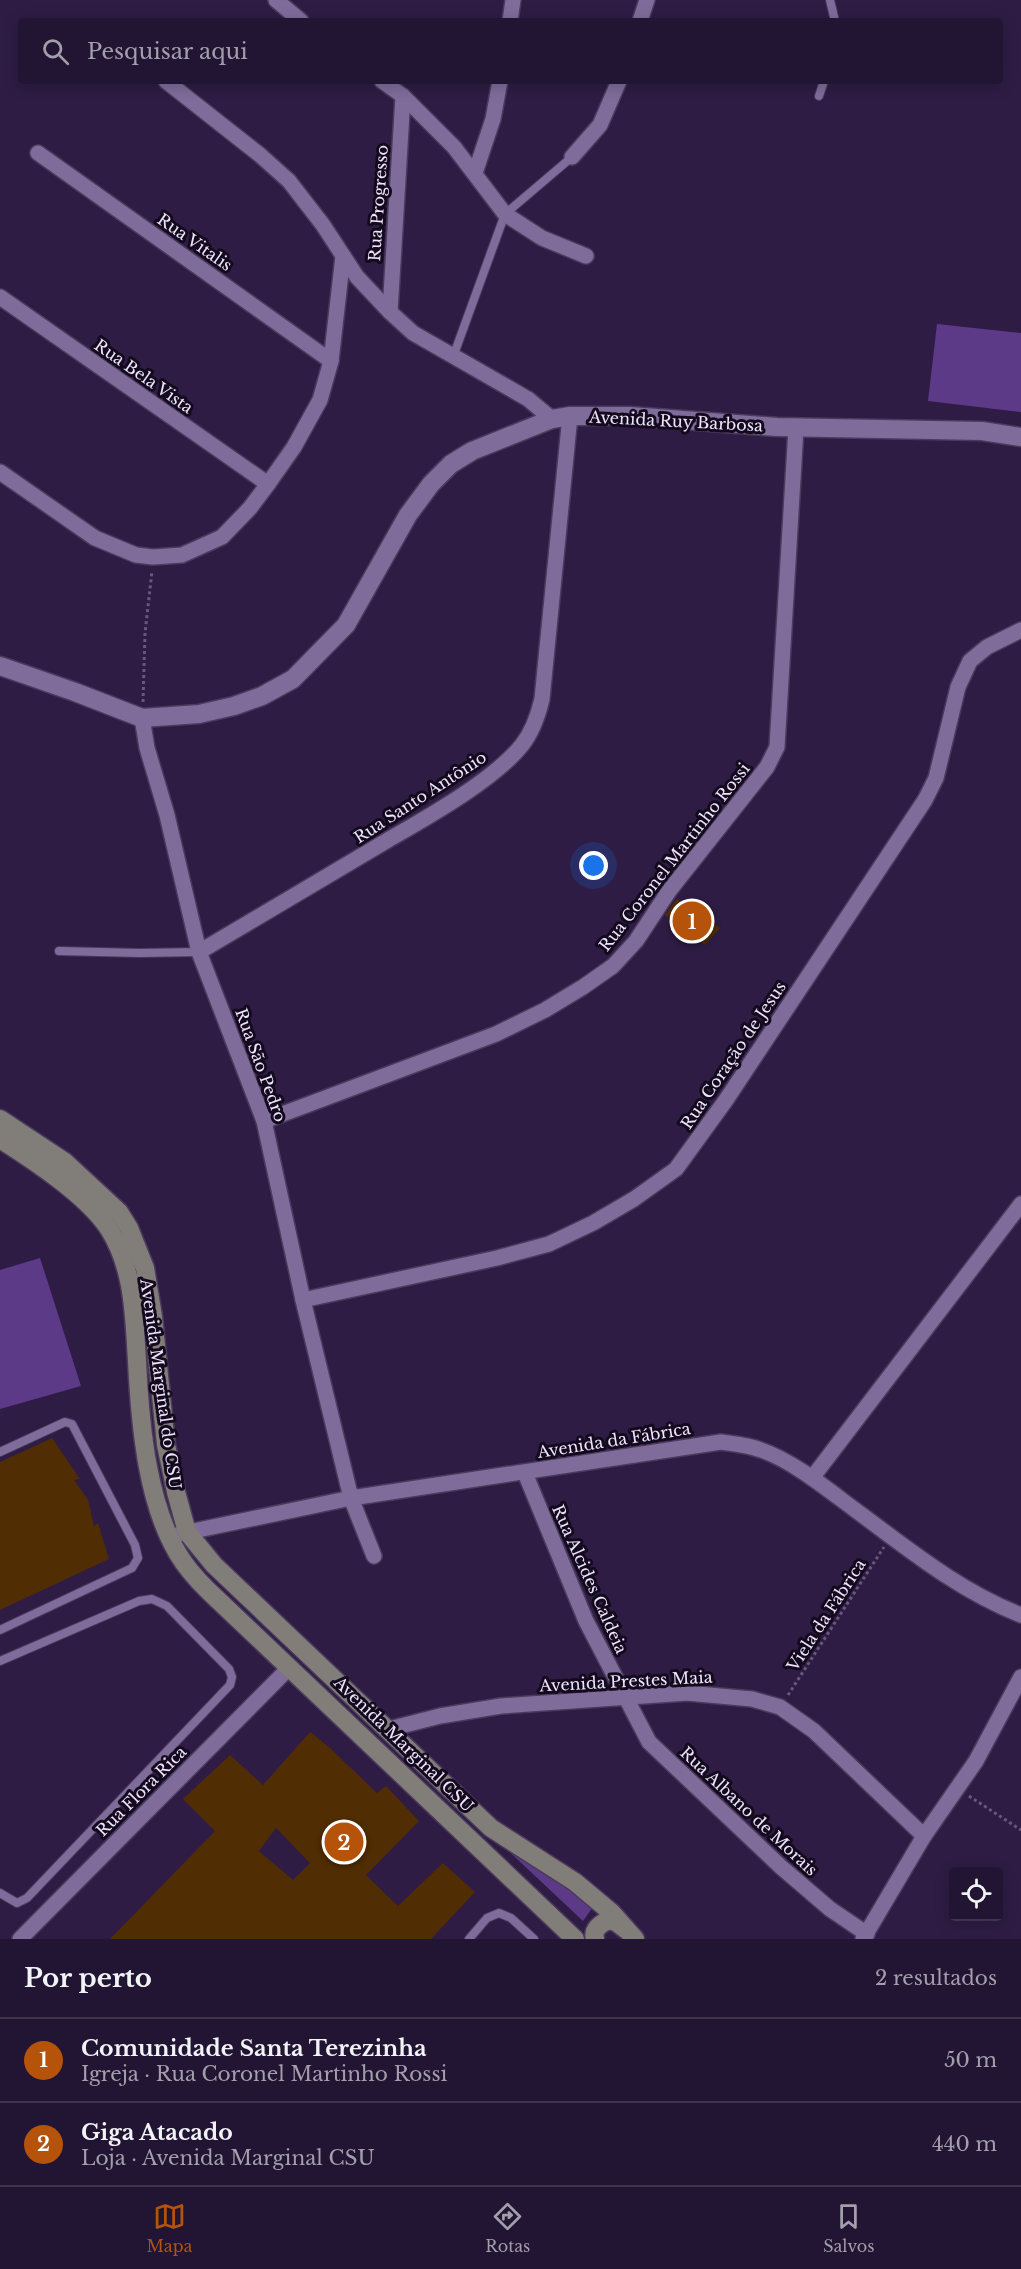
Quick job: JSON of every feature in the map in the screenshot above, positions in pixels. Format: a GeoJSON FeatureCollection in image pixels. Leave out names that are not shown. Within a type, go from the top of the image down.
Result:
{"type":"FeatureCollection","features":[{"type":"Feature","properties":{"kind":"main road","name":"Avenida Marginal do CSU"},"geometry":{"type":"LineString","coordinates":[[0,1119],[72,1168],[119,1212],[129,1228],[145,1268],[153,1316],[166,1445],[176,1492],[178,1534]]}},
{"type":"Feature","properties":{"kind":"main road","name":"Avenida Marginal do CSU"},"geometry":{"type":"LineString","coordinates":[[0,1139],[24,1154],[84,1201],[108,1227],[123,1258],[134,1302],[138,1385],[145,1443],[157,1501],[178,1534]]}},
{"type":"Feature","properties":{"kind":"main road","name":"Avenida Marginal CSU"},"geometry":{"type":"LineString","coordinates":[[178,1534],[184,1563],[200,1583],[575,1939]]}},
{"type":"Feature","properties":{"kind":"main road","name":"Avenida Marginal CSU"},"geometry":{"type":"LineString","coordinates":[[178,1534],[214,1565],[491,1827],[575,1882],[612,1913],[631,1934]]}},
{"type":"Feature","properties":{"kind":"main road"},"geometry":{"type":"LineString","coordinates":[[595,1939],[597,1928],[609,1920],[616,1922],[631,1934]]}},
{"type":"Feature","properties":{"kind":"street"},"geometry":{"type":"LineString","coordinates":[[276,0],[297,18]]}},
{"type":"Feature","properties":{"kind":"street"},"geometry":{"type":"LineString","coordinates":[[510,18],[513,0]]}},
{"type":"Feature","properties":{"kind":"street"},"geometry":{"type":"LineString","coordinates":[[641,18],[647,0]]}},
{"type":"Feature","properties":{"kind":"street"},"geometry":{"type":"LineString","coordinates":[[170,84],[260,154],[289,181],[323,225],[357,277],[413,333],[561,417]]}},
{"type":"Feature","properties":{"kind":"street"},"geometry":{"type":"LineString","coordinates":[[386,84],[403,96],[446,139],[505,214],[542,238],[586,256]]}},
{"type":"Feature","properties":{"kind":"street"},"geometry":{"type":"LineString","coordinates":[[475,173],[493,119],[499,84]]}},
{"type":"Feature","properties":{"kind":"street"},"geometry":{"type":"LineString","coordinates":[[572,157],[600,124],[618,84]]}},
{"type":"Feature","properties":{"kind":"street","name":"Rua Progresso"},"geometry":{"type":"LineString","coordinates":[[390,312],[403,96]]}},
{"type":"Feature","properties":{"kind":"street","name":"Rua Vitalis"},"geometry":{"type":"LineString","coordinates":[[38,153],[331,361]]}},
{"type":"Feature","properties":{"kind":"street"},"geometry":{"type":"LineString","coordinates":[[0,472],[95,538],[136,555],[153,557],[182,555],[222,537],[250,508],[268,484],[294,447],[316,407],[331,361],[343,256]]}},
{"type":"Feature","properties":{"kind":"street","name":"Rua Bela Vista"},"geometry":{"type":"LineString","coordinates":[[0,297],[268,484]]}},
{"type":"Feature","properties":{"kind":"street","name":"Avenida Ruy Barbosa"},"geometry":{"type":"LineString","coordinates":[[0,666],[142,718],[173,717],[234,706],[262,696],[293,679],[346,625],[398,532],[431,484],[451,464],[472,451],[561,417],[630,416],[796,428],[982,431],[1021,437]]}},
{"type":"Feature","properties":{"kind":"street","name":"Rua Santo Antônio"},"geometry":{"type":"LineString","coordinates":[[199,952],[418,822],[480,782],[509,759],[523,744],[536,722],[542,699],[561,417]]}},
{"type":"Feature","properties":{"kind":"street","name":"Rua Coronel Martinho Rossi"},"geometry":{"type":"LineString","coordinates":[[264,1121],[496,1034],[546,1010],[613,966],[636,941],[669,891],[767,767],[777,747],[796,428]]}},
{"type":"Feature","properties":{"kind":"street","name":"Rua Coração de Jesus"},"geometry":{"type":"LineString","coordinates":[[303,1300],[498,1258],[549,1244],[593,1223],[634,1199],[676,1169],[732,1090],[925,800],[936,778],[958,687],[970,661],[987,647],[1021,630]]}},
{"type":"Feature","properties":{"kind":"street","name":"Rua São Pedro"},"geometry":{"type":"LineString","coordinates":[[142,718],[147,748],[167,815],[199,952],[264,1121],[303,1300],[351,1498],[374,1556]]}},
{"type":"Feature","properties":{"kind":"street"},"geometry":{"type":"LineString","coordinates":[[812,1478],[1021,1204]]}},
{"type":"Feature","properties":{"kind":"street","name":"Avenida da Fábrica"},"geometry":{"type":"LineString","coordinates":[[178,1534],[351,1498],[721,1442],[764,1450],[812,1478],[936,1570],[963,1587],[1021,1615]]}},
{"type":"Feature","properties":{"kind":"street","name":"Rua Alcides Caldeia"},"geometry":{"type":"LineString","coordinates":[[525,1473],[586,1621],[627,1697]]}},
{"type":"Feature","properties":{"kind":"street","name":"Rua Flora Rica"},"geometry":{"type":"LineString","coordinates":[[20,1939],[289,1668]]}},
{"type":"Feature","properties":{"kind":"street"},"geometry":{"type":"LineString","coordinates":[[865,1937],[924,1836],[976,1761],[1021,1677]]}},
{"type":"Feature","properties":{"kind":"street","name":"Avenida Prestes Maia"},"geometry":{"type":"LineString","coordinates":[[389,1729],[440,1716],[501,1706],[687,1693],[752,1699],[780,1707],[814,1731],[924,1836]]}},
{"type":"Feature","properties":{"kind":"street","name":"Rua Albano de Morais"},"geometry":{"type":"LineString","coordinates":[[627,1697],[649,1742],[781,1868],[865,1937]]}},
{"type":"Feature","properties":{"kind":"lane"},"geometry":{"type":"LineString","coordinates":[[830,0],[834,18]]}},
{"type":"Feature","properties":{"kind":"lane"},"geometry":{"type":"LineString","coordinates":[[819,96],[823,84]]}},
{"type":"Feature","properties":{"kind":"lane"},"geometry":{"type":"LineString","coordinates":[[453,357],[505,214],[572,157]]}},
{"type":"Feature","properties":{"kind":"lane"},"geometry":{"type":"LineString","coordinates":[[59,951],[139,954],[199,952]]}},
{"type":"Feature","properties":{"kind":"lane"},"geometry":{"type":"LineString","coordinates":[[0,1452],[65,1422],[72,1424],[135,1545],[138,1558],[132,1569],[0,1630]]}},
{"type":"Feature","properties":{"kind":"lane"},"geometry":{"type":"LineString","coordinates":[[0,1661],[139,1601],[152,1599],[167,1606],[229,1669],[232,1677],[230,1685],[27,1898],[17,1903],[0,1893]]}},
{"type":"Feature","properties":{"kind":"lane"},"geometry":{"type":"LineString","coordinates":[[469,1939],[487,1918],[499,1913],[511,1918],[534,1939]]}},
{"type":"Feature","properties":{"kind":"path"},"geometry":{"type":"LineString","coordinates":[[142,718],[145,633],[153,557]]}},
{"type":"Feature","properties":{"kind":"path","name":"Viela da Fábrica"},"geometry":{"type":"LineString","coordinates":[[780,1707],[890,1536]]}},
{"type":"Feature","properties":{"kind":"path"},"geometry":{"type":"LineString","coordinates":[[957,1788],[1021,1830]]}},
{"type":"Feature","properties":{"kind":"shaded area"},"geometry":{"type":"Polygon","coordinates":[[[937,324],[1021,333],[1021,412],[928,401],[937,324]]]}},
{"type":"Feature","properties":{"kind":"shaded area"},"geometry":{"type":"Polygon","coordinates":[[[40,1258],[81,1386],[0,1409],[0,1270],[40,1258]]]}},
{"type":"Feature","properties":{"kind":"shaded area"},"geometry":{"type":"Polygon","coordinates":[[[481,1825],[593,1907],[583,1921],[481,1825]]]}},
{"type":"Feature","properties":{"kind":"building"},"geometry":{"type":"Polygon","coordinates":[[[677,899],[720,928],[705,945],[665,915],[677,899]]]}},
{"type":"Feature","properties":{"kind":"building"},"geometry":{"type":"Polygon","coordinates":[[[52,1438],[80,1479],[74,1480],[88,1500],[94,1526],[98,1523],[109,1559],[0,1610],[0,1462],[52,1438]]]}},
{"type":"Feature","properties":{"kind":"building"},"geometry":{"type":"Polygon","coordinates":[[[310,1732],[377,1793],[386,1786],[419,1821],[366,1875],[398,1906],[443,1863],[475,1892],[431,1939],[110,1939],[215,1831],[183,1799],[230,1755],[263,1785],[310,1732]],[[276,1828],[259,1851],[293,1880],[310,1863],[276,1828]]]}},
{"type":"Feature","properties":{"kind":"place","name":"Comunidade Santa Terezinha"},"geometry":{"type":"Point","coordinates":[692,921]}},
{"type":"Feature","properties":{"kind":"place","name":"Giga Atacado"},"geometry":{"type":"Point","coordinates":[344,1842]}}]}
